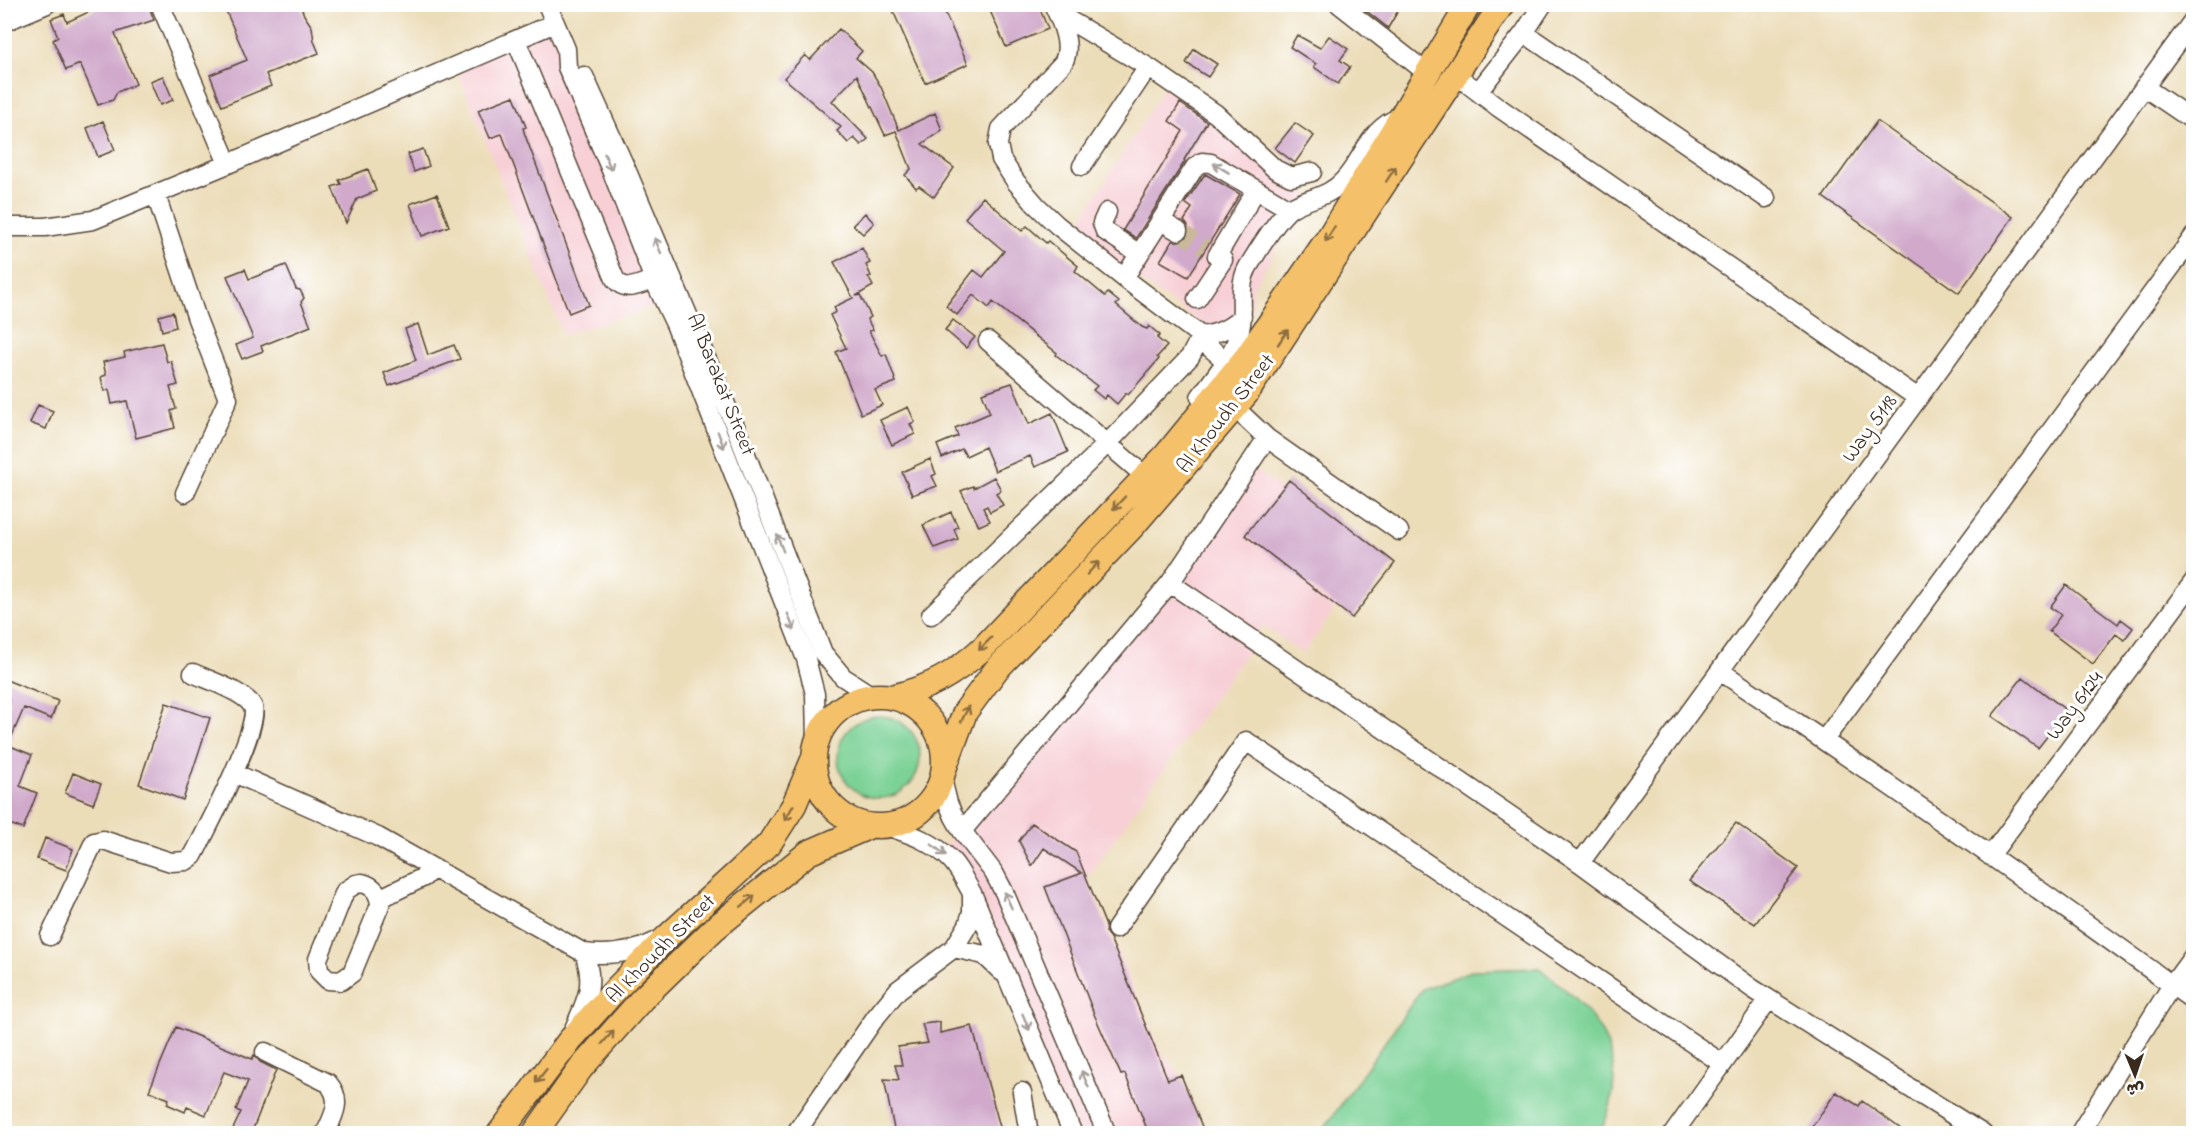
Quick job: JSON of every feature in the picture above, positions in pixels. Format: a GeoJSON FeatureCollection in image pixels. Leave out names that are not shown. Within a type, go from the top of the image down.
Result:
{"type":"FeatureCollection","features":[{"type":"Feature","properties":{"kind":"main road","name":"Al Khoudh Street"},"geometry":{"type":"LineString","coordinates":[[882,696],[920,690],[963,666],[983,648],[1173,447],[1247,356],[1329,237],[1469,4]]}},
{"type":"Feature","properties":{"kind":"main road","name":"Al Khoudh Street"},"geometry":{"type":"LineString","coordinates":[[943,774],[965,712],[996,670],[1133,526],[1246,394],[1502,4]]}},
{"type":"Feature","properties":{"kind":"main road"},"geometry":{"type":"LineString","coordinates":[[882,696],[911,703],[926,715],[938,731],[944,749],[943,774],[934,796],[921,811],[905,821],[878,826],[852,820],[836,810],[823,796],[815,778],[815,750],[825,724],[837,710],[854,700],[882,696]]}},
{"type":"Feature","properties":{"kind":"main road","name":"Al Khoudh Street"},"geometry":{"type":"LineString","coordinates":[[499,1134],[570,1040],[668,936],[769,844],[794,805],[815,750]]}},
{"type":"Feature","properties":{"kind":"main road","name":"Al Khoudh Street"},"geometry":{"type":"LineString","coordinates":[[534,1134],[581,1068],[642,999],[714,929],[808,853],[878,826]]}},
{"type":"Feature","properties":{"kind":"street"},"geometry":{"type":"LineString","coordinates":[[4,22],[47,4]]}},
{"type":"Feature","properties":{"kind":"street"},"geometry":{"type":"LineString","coordinates":[[160,4],[228,164]]}},
{"type":"Feature","properties":{"kind":"street","name":"Al Barakat Street"},"geometry":{"type":"LineString","coordinates":[[547,4],[566,49],[567,67],[614,177],[654,280],[675,324],[806,659],[815,694],[815,750]]}},
{"type":"Feature","properties":{"kind":"street"},"geometry":{"type":"LineString","coordinates":[[1340,4],[1427,73]]}},
{"type":"Feature","properties":{"kind":"street"},"geometry":{"type":"LineString","coordinates":[[1478,92],[1524,33],[1543,4]]}},
{"type":"Feature","properties":{"kind":"street"},"geometry":{"type":"LineString","coordinates":[[1055,9],[1148,67],[1216,114],[1275,169],[1291,177],[1312,172]]}},
{"type":"Feature","properties":{"kind":"street"},"geometry":{"type":"LineString","coordinates":[[1055,9],[1068,46],[1066,57],[1001,129],[998,144],[1001,159],[1036,206],[1057,225],[1201,336],[1226,361]]}},
{"type":"Feature","properties":{"kind":"street","name":"Way 5118"},"geometry":{"type":"LineString","coordinates":[[1580,863],[2193,19]]}},
{"type":"Feature","properties":{"kind":"street"},"geometry":{"type":"LineString","coordinates":[[4,227],[45,227],[93,220],[555,23]]}},
{"type":"Feature","properties":{"kind":"street"},"geometry":{"type":"LineString","coordinates":[[1524,33],[1766,198]]}},
{"type":"Feature","properties":{"kind":"street"},"geometry":{"type":"LineString","coordinates":[[516,40],[615,279],[628,288],[654,280],[663,280],[719,406],[735,426]]}},
{"type":"Feature","properties":{"kind":"street","name":"Al Barakat Street"},"geometry":{"type":"LineString","coordinates":[[566,49],[576,58],[735,426],[823,653],[843,677],[882,696]]}},
{"type":"Feature","properties":{"kind":"street"},"geometry":{"type":"LineString","coordinates":[[1082,166],[1148,67]]}},
{"type":"Feature","properties":{"kind":"street"},"geometry":{"type":"LineString","coordinates":[[1456,75],[1918,398]]}},
{"type":"Feature","properties":{"kind":"street"},"geometry":{"type":"LineString","coordinates":[[2144,87],[2193,122]]}},
{"type":"Feature","properties":{"kind":"street"},"geometry":{"type":"LineString","coordinates":[[1173,447],[1187,414],[1226,361],[1237,339],[1242,316],[1244,274],[1289,209],[1336,188],[1345,179],[1376,132],[1391,120],[1401,117]]}},
{"type":"Feature","properties":{"kind":"street"},"geometry":{"type":"LineString","coordinates":[[1124,278],[1195,167],[1202,162],[1211,163],[1289,209]]}},
{"type":"Feature","properties":{"kind":"street"},"geometry":{"type":"LineString","coordinates":[[1197,299],[1215,254],[1256,190]]}},
{"type":"Feature","properties":{"kind":"street"},"geometry":{"type":"LineString","coordinates":[[156,195],[197,319],[228,399],[185,493]]}},
{"type":"Feature","properties":{"kind":"street"},"geometry":{"type":"LineString","coordinates":[[1107,212],[1102,223],[1105,231],[1139,254]]}},
{"type":"Feature","properties":{"kind":"street"},"geometry":{"type":"LineString","coordinates":[[1161,221],[1178,231]]}},
{"type":"Feature","properties":{"kind":"street"},"geometry":{"type":"LineString","coordinates":[[1824,740],[2193,236]]}},
{"type":"Feature","properties":{"kind":"street"},"geometry":{"type":"LineString","coordinates":[[1215,254],[1244,274]]}},
{"type":"Feature","properties":{"kind":"street"},"geometry":{"type":"LineString","coordinates":[[1201,336],[1229,328],[1242,316]]}},
{"type":"Feature","properties":{"kind":"street"},"geometry":{"type":"LineString","coordinates":[[931,615],[1108,443],[1190,357],[1201,336]]}},
{"type":"Feature","properties":{"kind":"street"},"geometry":{"type":"LineString","coordinates":[[988,341],[1145,476]]}},
{"type":"Feature","properties":{"kind":"street"},"geometry":{"type":"LineString","coordinates":[[1234,408],[1267,438],[1399,531]]}},
{"type":"Feature","properties":{"kind":"street"},"geometry":{"type":"LineString","coordinates":[[962,831],[1170,583],[1267,438]]}},
{"type":"Feature","properties":{"kind":"street","name":"Way 6124"},"geometry":{"type":"LineString","coordinates":[[1990,856],[2193,581]]}},
{"type":"Feature","properties":{"kind":"street"},"geometry":{"type":"LineString","coordinates":[[1170,583],[1580,863],[1769,999],[1983,1134]]}},
{"type":"Feature","properties":{"kind":"street"},"geometry":{"type":"LineString","coordinates":[[1720,671],[1824,740],[2193,1001]]}},
{"type":"Feature","properties":{"kind":"street"},"geometry":{"type":"LineString","coordinates":[[50,936],[94,842],[103,840],[171,862],[186,861],[193,856],[234,773],[254,717],[253,707],[244,696],[193,673]]}},
{"type":"Feature","properties":{"kind":"street"},"geometry":{"type":"LineString","coordinates":[[1116,929],[1246,741],[1723,1064]]}},
{"type":"Feature","properties":{"kind":"street"},"geometry":{"type":"LineString","coordinates":[[234,773],[378,837],[584,953],[606,955],[628,953],[668,936]]}},
{"type":"Feature","properties":{"kind":"street"},"geometry":{"type":"LineString","coordinates":[[943,774],[948,803],[962,831],[994,873],[1004,892],[1107,1134]]}},
{"type":"Feature","properties":{"kind":"street"},"geometry":{"type":"LineString","coordinates":[[878,826],[923,839],[939,849],[954,863],[972,893],[1073,1134]]}},
{"type":"Feature","properties":{"kind":"street"},"geometry":{"type":"LineString","coordinates":[[379,899],[424,877],[433,868]]}},
{"type":"Feature","properties":{"kind":"street"},"geometry":{"type":"LineString","coordinates":[[362,883],[374,888],[379,899],[380,905],[352,973],[341,981],[328,980],[320,971],[318,959],[345,891],[362,883]]}},
{"type":"Feature","properties":{"kind":"street"},"geometry":{"type":"LineString","coordinates":[[795,1134],[875,1018],[898,990],[954,948],[968,925],[972,912],[972,893]]}},
{"type":"Feature","properties":{"kind":"street"},"geometry":{"type":"LineString","coordinates":[[954,948],[984,955],[1006,975]]}},
{"type":"Feature","properties":{"kind":"street"},"geometry":{"type":"LineString","coordinates":[[570,1040],[590,985],[590,970],[584,953]]}},
{"type":"Feature","properties":{"kind":"street"},"geometry":{"type":"LineString","coordinates":[[2079,1134],[2193,955]]}},
{"type":"Feature","properties":{"kind":"street"},"geometry":{"type":"LineString","coordinates":[[1673,1134],[1769,999]]}},
{"type":"Feature","properties":{"kind":"street"},"geometry":{"type":"LineString","coordinates":[[265,1052],[328,1083],[332,1088],[337,1101],[325,1134]]}},
{"type":"Feature","properties":{"kind":"street"},"geometry":{"type":"LineString","coordinates":[[1022,1092],[1029,1134]]}},
{"type":"Feature","properties":{"kind":"shaded area"},"geometry":{"type":"Polygon","coordinates":[[[555,23],[673,300],[563,335],[455,66],[555,23]]]}},
{"type":"Feature","properties":{"kind":"shaded area"},"geometry":{"type":"Polygon","coordinates":[[[1166,85],[1320,204],[1294,220],[1254,286],[1252,308],[1241,342],[1202,324],[1075,229],[1166,85]]]}},
{"type":"Feature","properties":{"kind":"shaded area"},"geometry":{"type":"Polygon","coordinates":[[[1249,465],[1372,557],[1303,654],[1263,625],[1247,652],[1087,878],[1159,1049],[1181,1075],[1205,1133],[1073,1133],[1006,975],[939,849],[962,831],[1170,583],[1249,465]]]}},
{"type":"Feature","properties":{"kind":"green space"},"geometry":{"type":"Polygon","coordinates":[[[871,716],[887,716],[902,723],[913,734],[920,749],[917,773],[908,786],[887,798],[871,798],[856,791],[845,780],[838,765],[838,749],[845,734],[856,723],[871,716]]]}},
{"type":"Feature","properties":{"kind":"green space"},"geometry":{"type":"Polygon","coordinates":[[[1539,968],[1578,1002],[1594,1020],[1605,1039],[1612,1060],[1614,1082],[1610,1106],[1600,1133],[1321,1133],[1422,989],[1474,970],[1539,968]]]}},
{"type":"Feature","properties":{"kind":"building"},"geometry":{"type":"Polygon","coordinates":[[[106,4],[148,4],[154,20],[115,33],[136,84],[117,92],[113,100],[98,105],[80,64],[66,70],[53,40],[58,37],[51,19],[64,14],[67,22],[106,4]]]}},
{"type":"Feature","properties":{"kind":"building"},"geometry":{"type":"Polygon","coordinates":[[[223,4],[300,4],[312,27],[319,53],[266,74],[271,86],[222,106],[210,75],[247,60],[223,4]]]}},
{"type":"Feature","properties":{"kind":"building"},"geometry":{"type":"Polygon","coordinates":[[[890,4],[941,4],[968,64],[925,83],[890,4]]]}},
{"type":"Feature","properties":{"kind":"building"},"geometry":{"type":"Polygon","coordinates":[[[987,4],[1038,4],[1048,29],[1006,47],[987,4]]]}},
{"type":"Feature","properties":{"kind":"building"},"geometry":{"type":"Polygon","coordinates":[[[1358,4],[1402,4],[1388,28],[1358,4]]]}},
{"type":"Feature","properties":{"kind":"building"},"geometry":{"type":"Polygon","coordinates":[[[839,29],[862,51],[856,58],[872,72],[881,87],[899,130],[935,113],[942,130],[922,144],[954,168],[934,197],[919,186],[916,188],[905,175],[911,169],[896,131],[885,135],[857,75],[832,101],[868,139],[861,145],[854,138],[848,143],[837,131],[841,127],[784,78],[805,55],[810,60],[839,29]]]}},
{"type":"Feature","properties":{"kind":"building"},"geometry":{"type":"Polygon","coordinates":[[[1297,35],[1320,48],[1329,36],[1348,49],[1340,60],[1350,67],[1338,84],[1314,67],[1316,64],[1290,47],[1297,35]]]}},
{"type":"Feature","properties":{"kind":"building"},"geometry":{"type":"Polygon","coordinates":[[[1194,49],[1217,64],[1208,77],[1186,63],[1194,49]]]}},
{"type":"Feature","properties":{"kind":"building"},"geometry":{"type":"Polygon","coordinates":[[[163,76],[173,100],[160,105],[150,81],[163,76]]]}},
{"type":"Feature","properties":{"kind":"building"},"geometry":{"type":"Polygon","coordinates":[[[514,96],[526,127],[523,128],[525,135],[589,305],[569,313],[502,134],[490,138],[478,110],[514,96]]]}},
{"type":"Feature","properties":{"kind":"building"},"geometry":{"type":"Polygon","coordinates":[[[1180,103],[1207,122],[1136,238],[1123,230],[1183,131],[1169,121],[1180,103]]]}},
{"type":"Feature","properties":{"kind":"building"},"geometry":{"type":"Polygon","coordinates":[[[103,121],[115,150],[98,157],[87,128],[103,121]]]}},
{"type":"Feature","properties":{"kind":"building"},"geometry":{"type":"Polygon","coordinates":[[[1877,121],[2013,217],[1959,293],[1823,197],[1877,121]]]}},
{"type":"Feature","properties":{"kind":"building"},"geometry":{"type":"Polygon","coordinates":[[[1295,123],[1314,136],[1295,163],[1275,148],[1295,123]]]}},
{"type":"Feature","properties":{"kind":"building"},"geometry":{"type":"Polygon","coordinates":[[[423,149],[429,166],[414,172],[408,154],[423,149]]]}},
{"type":"Feature","properties":{"kind":"building"},"geometry":{"type":"Polygon","coordinates":[[[368,169],[376,191],[357,199],[346,223],[332,187],[341,184],[339,180],[368,169]]]}},
{"type":"Feature","properties":{"kind":"building"},"geometry":{"type":"Polygon","coordinates":[[[1205,174],[1240,194],[1188,277],[1160,261],[1172,241],[1183,241],[1188,236],[1188,226],[1184,221],[1192,208],[1185,203],[1205,174]]]}},
{"type":"Feature","properties":{"kind":"building"},"geometry":{"type":"Polygon","coordinates":[[[437,194],[449,226],[422,236],[410,204],[437,194]]]}},
{"type":"Feature","properties":{"kind":"building"},"geometry":{"type":"Polygon","coordinates":[[[983,197],[1022,231],[1027,226],[1046,243],[1048,241],[1078,266],[1075,271],[1105,296],[1108,293],[1119,302],[1116,305],[1142,327],[1147,329],[1149,326],[1160,335],[1157,338],[1167,346],[1157,357],[1159,359],[1128,395],[1126,393],[1117,404],[1107,395],[1104,399],[1093,390],[1097,386],[993,302],[989,308],[973,295],[957,315],[946,306],[974,270],[983,277],[1004,251],[965,218],[983,197]]]}},
{"type":"Feature","properties":{"kind":"building"},"geometry":{"type":"Polygon","coordinates":[[[865,213],[874,223],[863,234],[853,225],[865,213]]]}},
{"type":"Feature","properties":{"kind":"building"},"geometry":{"type":"Polygon","coordinates":[[[862,248],[870,263],[866,265],[871,276],[868,277],[873,286],[856,296],[860,295],[871,317],[867,319],[873,330],[869,331],[882,356],[886,354],[896,382],[875,390],[882,405],[861,414],[836,352],[846,348],[830,315],[836,312],[834,307],[853,298],[834,262],[862,248]]]}},
{"type":"Feature","properties":{"kind":"building"},"geometry":{"type":"Polygon","coordinates":[[[286,265],[296,289],[300,290],[304,298],[301,302],[311,326],[261,346],[263,351],[242,359],[236,345],[253,338],[227,276],[245,269],[249,279],[286,265]]]}},
{"type":"Feature","properties":{"kind":"building"},"geometry":{"type":"Polygon","coordinates":[[[173,312],[176,327],[162,331],[159,316],[173,312]]]}},
{"type":"Feature","properties":{"kind":"building"},"geometry":{"type":"Polygon","coordinates":[[[953,320],[975,337],[966,348],[945,330],[953,320]]]}},
{"type":"Feature","properties":{"kind":"building"},"geometry":{"type":"Polygon","coordinates":[[[418,324],[428,355],[454,345],[460,359],[389,386],[384,373],[416,360],[405,329],[418,324]]]}},
{"type":"Feature","properties":{"kind":"building"},"geometry":{"type":"Polygon","coordinates":[[[162,343],[167,362],[171,361],[178,385],[170,387],[176,409],[171,411],[175,428],[136,438],[127,401],[112,404],[109,390],[104,391],[101,377],[106,375],[103,362],[125,357],[124,352],[162,343]]]}},
{"type":"Feature","properties":{"kind":"building"},"geometry":{"type":"Polygon","coordinates":[[[1012,383],[1029,424],[1052,413],[1068,452],[1035,467],[1030,456],[995,471],[985,447],[966,456],[962,449],[942,458],[937,445],[958,436],[955,428],[990,413],[982,393],[1012,383]]]}},
{"type":"Feature","properties":{"kind":"building"},"geometry":{"type":"Polygon","coordinates":[[[38,405],[53,411],[46,429],[30,423],[38,405]]]}},
{"type":"Feature","properties":{"kind":"building"},"geometry":{"type":"Polygon","coordinates":[[[908,407],[915,422],[910,424],[915,434],[892,445],[880,420],[908,407]]]}},
{"type":"Feature","properties":{"kind":"building"},"geometry":{"type":"Polygon","coordinates":[[[930,459],[936,474],[932,476],[937,486],[912,495],[902,472],[930,459]]]}},
{"type":"Feature","properties":{"kind":"building"},"geometry":{"type":"Polygon","coordinates":[[[994,477],[1001,490],[996,493],[1003,505],[990,512],[987,506],[983,508],[990,521],[979,526],[961,491],[973,486],[974,488],[994,477]]]}},
{"type":"Feature","properties":{"kind":"building"},"geometry":{"type":"Polygon","coordinates":[[[1289,480],[1395,563],[1352,618],[1245,535],[1289,480]]]}},
{"type":"Feature","properties":{"kind":"building"},"geometry":{"type":"Polygon","coordinates":[[[951,512],[958,527],[954,529],[958,539],[934,548],[923,525],[951,512]]]}},
{"type":"Feature","properties":{"kind":"building"},"geometry":{"type":"Polygon","coordinates":[[[2066,585],[2118,624],[2121,619],[2133,628],[2124,640],[2116,634],[2093,664],[2049,631],[2061,615],[2050,607],[2066,585]]]}},
{"type":"Feature","properties":{"kind":"building"},"geometry":{"type":"Polygon","coordinates":[[[2023,677],[2067,711],[2038,748],[1992,716],[2023,677]]]}},
{"type":"Feature","properties":{"kind":"building"},"geometry":{"type":"Polygon","coordinates":[[[4,679],[58,701],[51,719],[24,708],[8,745],[32,755],[20,786],[37,793],[23,829],[4,822],[4,714],[10,701],[4,699],[4,679]]]}},
{"type":"Feature","properties":{"kind":"building"},"geometry":{"type":"Polygon","coordinates":[[[166,703],[210,718],[183,800],[139,784],[166,703]]]}},
{"type":"Feature","properties":{"kind":"building"},"geometry":{"type":"Polygon","coordinates":[[[73,773],[101,784],[93,804],[65,793],[73,773]]]}},
{"type":"Feature","properties":{"kind":"building"},"geometry":{"type":"Polygon","coordinates":[[[1032,823],[1076,852],[1106,926],[1106,933],[1168,1080],[1181,1075],[1205,1134],[1149,1134],[1125,1074],[1121,1075],[1094,1014],[1045,887],[1082,873],[1044,848],[1032,866],[1019,841],[1032,823]]]}},
{"type":"Feature","properties":{"kind":"building"},"geometry":{"type":"Polygon","coordinates":[[[1736,823],[1798,868],[1755,924],[1689,881],[1736,823]]]}},
{"type":"Feature","properties":{"kind":"building"},"geometry":{"type":"Polygon","coordinates":[[[45,838],[73,849],[66,870],[37,859],[45,838]]]}},
{"type":"Feature","properties":{"kind":"building"},"geometry":{"type":"Polygon","coordinates":[[[940,1022],[940,1033],[972,1026],[1002,1134],[895,1134],[884,1079],[899,1080],[895,1065],[902,1065],[898,1047],[928,1043],[922,1024],[940,1022]]]}},
{"type":"Feature","properties":{"kind":"building"},"geometry":{"type":"Polygon","coordinates":[[[176,1027],[252,1059],[254,1055],[260,1062],[276,1070],[251,1134],[244,1134],[233,1129],[241,1112],[236,1110],[248,1081],[224,1072],[206,1115],[187,1107],[185,1112],[167,1104],[169,1099],[149,1091],[176,1027]]]}},
{"type":"Feature","properties":{"kind":"building"},"geometry":{"type":"Polygon","coordinates":[[[1836,1092],[1859,1106],[1862,1101],[1908,1134],[1807,1134],[1836,1092]]]}},
{"type":"Feature","properties":{"kind":"tunnel"},"geometry":{"type":"LineString","coordinates":[[1178,231],[1205,248]]}}]}
